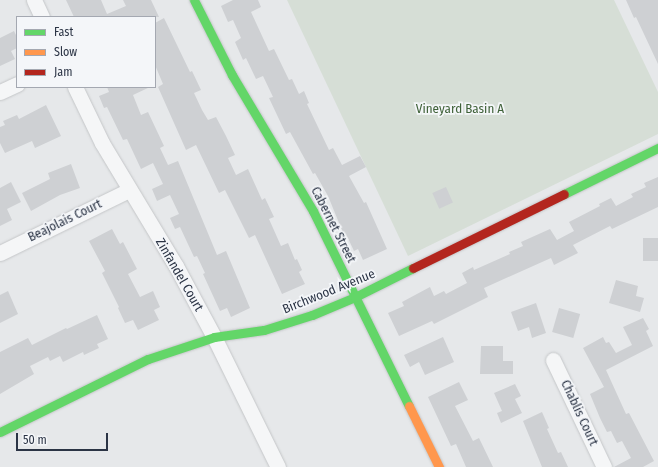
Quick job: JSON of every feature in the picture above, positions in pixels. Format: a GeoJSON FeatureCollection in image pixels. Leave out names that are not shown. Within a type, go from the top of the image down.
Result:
{"type":"FeatureCollection","features":[{"type":"Feature","properties":{"kind":"street"},"geometry":{"type":"LineString","coordinates":[[34,0],[42,16]]}},
{"type":"Feature","properties":{"kind":"street","name":"Cabernet Street"},"geometry":{"type":"LineString","coordinates":[[194,0],[232,75],[313,211],[439,467]]}},
{"type":"Feature","properties":{"kind":"street"},"geometry":{"type":"LineString","coordinates":[[0,92],[16,84]]}},
{"type":"Feature","properties":{"kind":"street","name":"Zinfandel Court"},"geometry":{"type":"LineString","coordinates":[[75,88],[102,143],[176,266],[214,337],[278,467]]}},
{"type":"Feature","properties":{"kind":"street","name":"Birchwood Avenue"},"geometry":{"type":"LineString","coordinates":[[0,432],[124,369],[170,351],[214,337],[264,330],[312,315],[355,297],[658,148]]}},
{"type":"Feature","properties":{"kind":"street","name":"Beajolais Court"},"geometry":{"type":"LineString","coordinates":[[0,253],[129,190]]}},
{"type":"Feature","properties":{"kind":"street","name":"Chablis Court"},"geometry":{"type":"LineString","coordinates":[[553,360],[604,467]]}},
{"type":"Feature","properties":{"kind":"green space","name":"Vineyard Basin A"},"geometry":{"type":"Polygon","coordinates":[[[287,0],[614,0],[658,92],[658,134],[408,256],[287,0]]]}},
{"type":"Feature","properties":{"kind":"building"},"geometry":{"type":"Polygon","coordinates":[[[66,0],[101,0],[107,14],[126,6],[123,0],[151,0],[159,17],[156,16],[74,16],[66,0]]]}},
{"type":"Feature","properties":{"kind":"building"},"geometry":{"type":"Polygon","coordinates":[[[233,0],[258,0],[261,7],[251,12],[269,51],[274,49],[289,80],[292,79],[299,94],[304,91],[309,103],[307,104],[329,150],[333,148],[342,165],[360,156],[366,167],[349,176],[364,203],[366,202],[387,249],[363,260],[358,249],[354,251],[346,234],[344,235],[328,196],[315,173],[313,174],[290,132],[286,134],[269,98],[273,97],[263,76],[256,79],[246,58],[243,60],[235,42],[241,38],[233,20],[228,22],[221,6],[233,0]]]}},
{"type":"Feature","properties":{"kind":"building"},"geometry":{"type":"Polygon","coordinates":[[[626,0],[658,0],[658,64],[636,17],[634,18],[626,0]]]}},
{"type":"Feature","properties":{"kind":"building"},"geometry":{"type":"Polygon","coordinates":[[[164,18],[190,72],[192,71],[201,90],[194,93],[202,110],[208,120],[216,117],[235,155],[228,158],[236,175],[248,169],[262,200],[265,198],[274,217],[269,219],[281,246],[288,243],[295,260],[297,259],[302,270],[299,272],[305,284],[282,294],[255,235],[249,238],[225,190],[219,193],[196,145],[186,150],[158,87],[163,84],[156,67],[156,22],[164,18]]]}},
{"type":"Feature","properties":{"kind":"building"},"geometry":{"type":"Polygon","coordinates":[[[14,31],[16,35],[16,48],[11,51],[15,59],[0,66],[0,38],[14,31]]]}},
{"type":"Feature","properties":{"kind":"building"},"geometry":{"type":"Polygon","coordinates":[[[107,88],[148,88],[133,95],[141,115],[148,112],[164,146],[160,148],[168,165],[178,161],[217,255],[226,251],[250,308],[231,317],[227,308],[220,311],[203,274],[205,273],[197,256],[194,257],[180,227],[175,229],[170,218],[179,214],[170,195],[157,201],[152,189],[163,184],[153,163],[141,169],[127,139],[123,140],[107,107],[104,108],[99,96],[109,92],[107,88]]]}},
{"type":"Feature","properties":{"kind":"building"},"geometry":{"type":"Polygon","coordinates":[[[46,105],[61,136],[35,148],[32,141],[5,153],[0,143],[0,127],[5,125],[3,121],[17,115],[19,119],[46,105]]]}},
{"type":"Feature","properties":{"kind":"building"},"geometry":{"type":"Polygon","coordinates":[[[71,164],[80,188],[60,195],[31,211],[22,193],[50,179],[48,173],[71,164]]]}},
{"type":"Feature","properties":{"kind":"building"},"geometry":{"type":"Polygon","coordinates":[[[658,177],[658,207],[612,229],[610,226],[573,245],[578,253],[554,265],[551,258],[484,288],[488,297],[434,324],[432,321],[399,336],[388,313],[404,306],[402,302],[430,287],[434,296],[444,291],[446,294],[467,283],[462,273],[473,267],[474,270],[510,254],[509,252],[523,246],[521,242],[550,229],[557,240],[574,231],[569,222],[600,206],[599,204],[611,198],[616,206],[633,197],[631,194],[646,187],[644,183],[658,177]]]}},
{"type":"Feature","properties":{"kind":"building"},"geometry":{"type":"Polygon","coordinates":[[[11,182],[21,202],[7,209],[12,220],[0,226],[0,188],[11,182]]]}},
{"type":"Feature","properties":{"kind":"building"},"geometry":{"type":"Polygon","coordinates":[[[446,187],[453,203],[439,209],[432,193],[446,187]]]}},
{"type":"Feature","properties":{"kind":"building"},"geometry":{"type":"Polygon","coordinates":[[[112,229],[120,244],[123,242],[137,269],[128,274],[140,297],[153,291],[160,307],[154,310],[159,320],[138,330],[133,320],[125,323],[118,308],[119,307],[102,273],[105,271],[89,241],[112,229]]]}},
{"type":"Feature","properties":{"kind":"building"},"geometry":{"type":"Polygon","coordinates":[[[643,238],[658,238],[658,261],[643,261],[643,238]]]}},
{"type":"Feature","properties":{"kind":"building"},"geometry":{"type":"Polygon","coordinates":[[[616,280],[638,286],[636,296],[644,298],[640,312],[609,303],[616,280]]]}},
{"type":"Feature","properties":{"kind":"building"},"geometry":{"type":"Polygon","coordinates":[[[8,291],[18,314],[0,323],[0,295],[8,291]]]}},
{"type":"Feature","properties":{"kind":"building"},"geometry":{"type":"Polygon","coordinates":[[[536,303],[546,333],[532,338],[529,327],[518,331],[511,312],[536,303]]]}},
{"type":"Feature","properties":{"kind":"building"},"geometry":{"type":"Polygon","coordinates":[[[559,308],[580,314],[573,338],[552,332],[559,308]]]}},
{"type":"Feature","properties":{"kind":"building"},"geometry":{"type":"Polygon","coordinates":[[[97,315],[108,339],[97,344],[99,348],[84,355],[83,352],[63,362],[60,356],[50,361],[48,357],[30,366],[34,374],[0,394],[0,352],[28,338],[32,345],[97,315]]]}},
{"type":"Feature","properties":{"kind":"building"},"geometry":{"type":"Polygon","coordinates":[[[643,318],[649,329],[646,331],[653,346],[606,370],[626,414],[629,413],[654,461],[643,467],[614,467],[631,458],[622,441],[617,443],[611,431],[607,432],[600,418],[590,394],[604,387],[583,348],[603,337],[606,343],[609,342],[616,353],[632,345],[623,327],[643,318]]]}},
{"type":"Feature","properties":{"kind":"building"},"geometry":{"type":"Polygon","coordinates":[[[443,337],[454,362],[425,375],[419,362],[410,367],[404,355],[443,337]]]}},
{"type":"Feature","properties":{"kind":"building"},"geometry":{"type":"Polygon","coordinates":[[[481,346],[503,346],[503,361],[513,361],[513,374],[480,374],[481,346]]]}},
{"type":"Feature","properties":{"kind":"building"},"geometry":{"type":"Polygon","coordinates":[[[459,382],[468,400],[455,406],[473,441],[479,438],[493,467],[466,467],[456,444],[451,446],[428,397],[459,382]]]}},
{"type":"Feature","properties":{"kind":"building"},"geometry":{"type":"Polygon","coordinates":[[[515,384],[521,396],[515,399],[522,413],[501,423],[497,413],[502,411],[494,393],[515,384]]]}},
{"type":"Feature","properties":{"kind":"building"},"geometry":{"type":"Polygon","coordinates":[[[542,412],[549,428],[547,429],[558,453],[561,452],[568,467],[542,467],[523,421],[542,412]]]}},
{"type":"Feature","properties":{"kind":"traffic: fast"},"geometry":{"type":"LineString","coordinates":[[194,0],[232,75],[313,211],[409,406]]}},
{"type":"Feature","properties":{"kind":"traffic: fast"},"geometry":{"type":"LineString","coordinates":[[564,194],[658,148]]}},
{"type":"Feature","properties":{"kind":"traffic: fast"},"geometry":{"type":"LineString","coordinates":[[0,432],[148,359],[214,337],[264,330],[312,315],[355,297],[413,268]]}},
{"type":"Feature","properties":{"kind":"traffic: slow"},"geometry":{"type":"LineString","coordinates":[[409,406],[439,467]]}},
{"type":"Feature","properties":{"kind":"traffic: jam"},"geometry":{"type":"LineString","coordinates":[[413,268],[564,194]]}}]}
